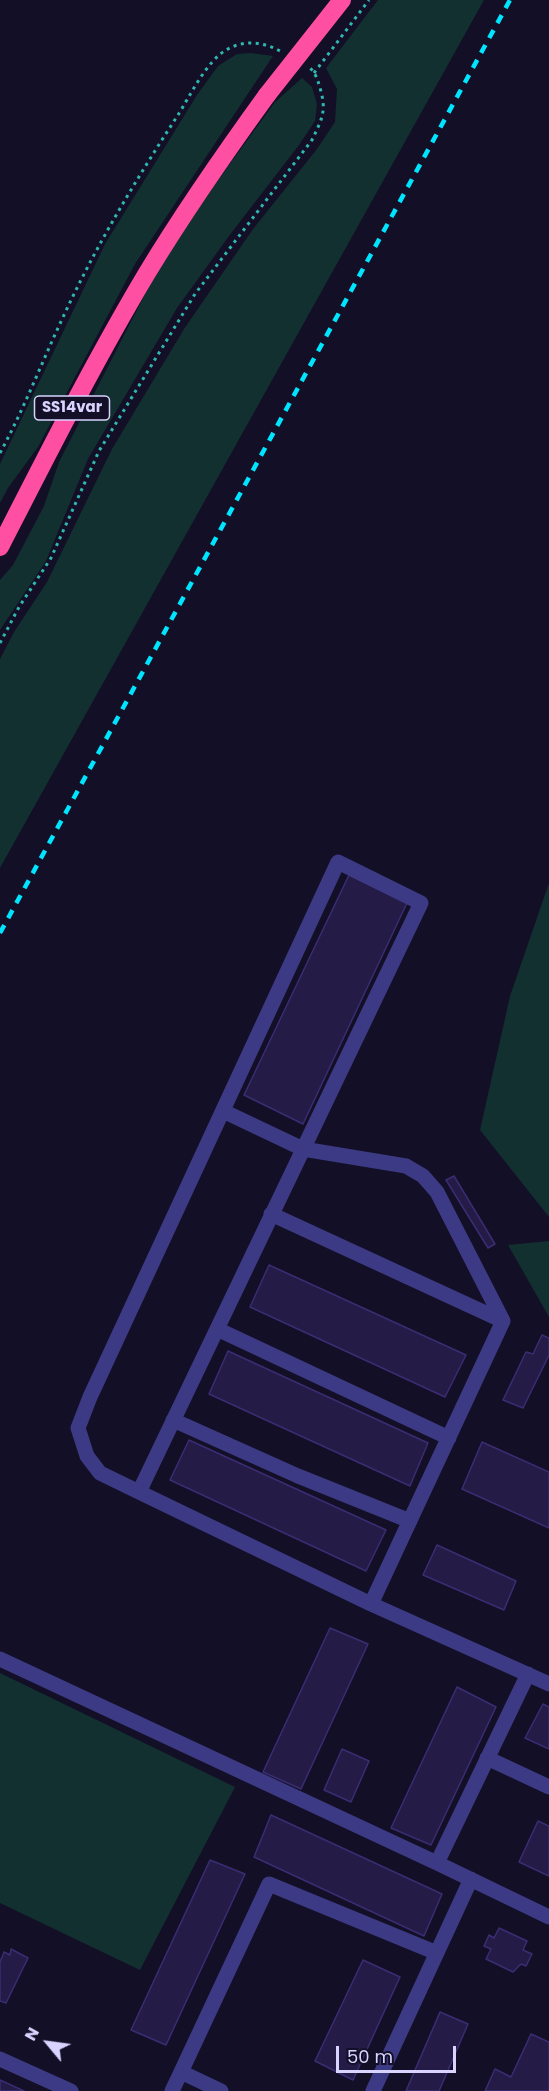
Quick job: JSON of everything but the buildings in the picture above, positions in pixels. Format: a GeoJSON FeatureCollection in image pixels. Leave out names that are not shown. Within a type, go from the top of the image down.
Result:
{"type":"FeatureCollection","features":[{"type":"Feature","properties":{"kind":"highway","name":"SS14var"},"geometry":{"type":"LineString","coordinates":[[0,547],[91,372],[148,272],[214,167],[342,0]]}},
{"type":"Feature","properties":{"kind":"lane"},"geometry":{"type":"LineString","coordinates":[[139,1492],[421,903],[338,862],[90,1397],[78,1428],[87,1456],[100,1473],[139,1492],[371,1604],[549,1684]]}},
{"type":"Feature","properties":{"kind":"lane"},"geometry":{"type":"LineString","coordinates":[[223,1111],[303,1149],[406,1166],[423,1176],[437,1192],[503,1321]]}},
{"type":"Feature","properties":{"kind":"lane"},"geometry":{"type":"LineString","coordinates":[[272,1214],[503,1321]]}},
{"type":"Feature","properties":{"kind":"lane"},"geometry":{"type":"LineString","coordinates":[[371,1604],[503,1321]]}},
{"type":"Feature","properties":{"kind":"lane"},"geometry":{"type":"LineString","coordinates":[[217,1329],[449,1438]]}},
{"type":"Feature","properties":{"kind":"lane"},"geometry":{"type":"LineString","coordinates":[[173,1420],[298,1476],[410,1521]]}},
{"type":"Feature","properties":{"kind":"lane"},"geometry":{"type":"LineString","coordinates":[[0,1659],[549,1917]]}},
{"type":"Feature","properties":{"kind":"lane"},"geometry":{"type":"LineString","coordinates":[[437,1863],[528,1674]]}},
{"type":"Feature","properties":{"kind":"lane"},"geometry":{"type":"LineString","coordinates":[[487,1758],[549,1787]]}},
{"type":"Feature","properties":{"kind":"lane"},"geometry":{"type":"LineString","coordinates":[[373,2091],[471,1879]]}},
{"type":"Feature","properties":{"kind":"lane"},"geometry":{"type":"LineString","coordinates":[[172,2091],[269,1884],[437,1953]]}},
{"type":"Feature","properties":{"kind":"lane"},"geometry":{"type":"LineString","coordinates":[[0,2059],[71,2091]]}},
{"type":"Feature","properties":{"kind":"lane"},"geometry":{"type":"LineString","coordinates":[[181,2073],[220,2091]]}},
{"type":"Feature","properties":{"kind":"path"},"geometry":{"type":"LineString","coordinates":[[314,73],[369,0]]}},
{"type":"Feature","properties":{"kind":"green space"},"geometry":{"type":"Polygon","coordinates":[[[378,0],[484,0],[0,868],[0,659],[14,632],[47,582],[112,449],[184,329],[253,229],[317,149],[335,122],[337,89],[326,68],[378,0]]]}},
{"type":"Feature","properties":{"kind":"green space"},"geometry":{"type":"Polygon","coordinates":[[[237,54],[273,56],[135,264],[38,447],[8,488],[0,503],[0,464],[105,244],[197,95],[218,66],[237,54]]]}},
{"type":"Feature","properties":{"kind":"green space"},"geometry":{"type":"Polygon","coordinates":[[[302,78],[312,87],[317,104],[315,121],[177,308],[88,459],[46,561],[0,630],[0,580],[13,565],[44,506],[59,462],[160,265],[275,102],[302,78]]]}},
{"type":"Feature","properties":{"kind":"green space"},"geometry":{"type":"Polygon","coordinates":[[[549,883],[549,1217],[480,1130],[510,996],[549,883]]]}},
{"type":"Feature","properties":{"kind":"green space"},"geometry":{"type":"Polygon","coordinates":[[[549,1241],[549,1317],[508,1245],[549,1241]]]}},
{"type":"Feature","properties":{"kind":"green space"},"geometry":{"type":"Polygon","coordinates":[[[0,1673],[235,1787],[140,1970],[0,1903],[0,1673]]]}},
{"type":"Feature","properties":{"kind":"railway"},"geometry":{"type":"LineString","coordinates":[[0,933],[510,0]]}}]}
